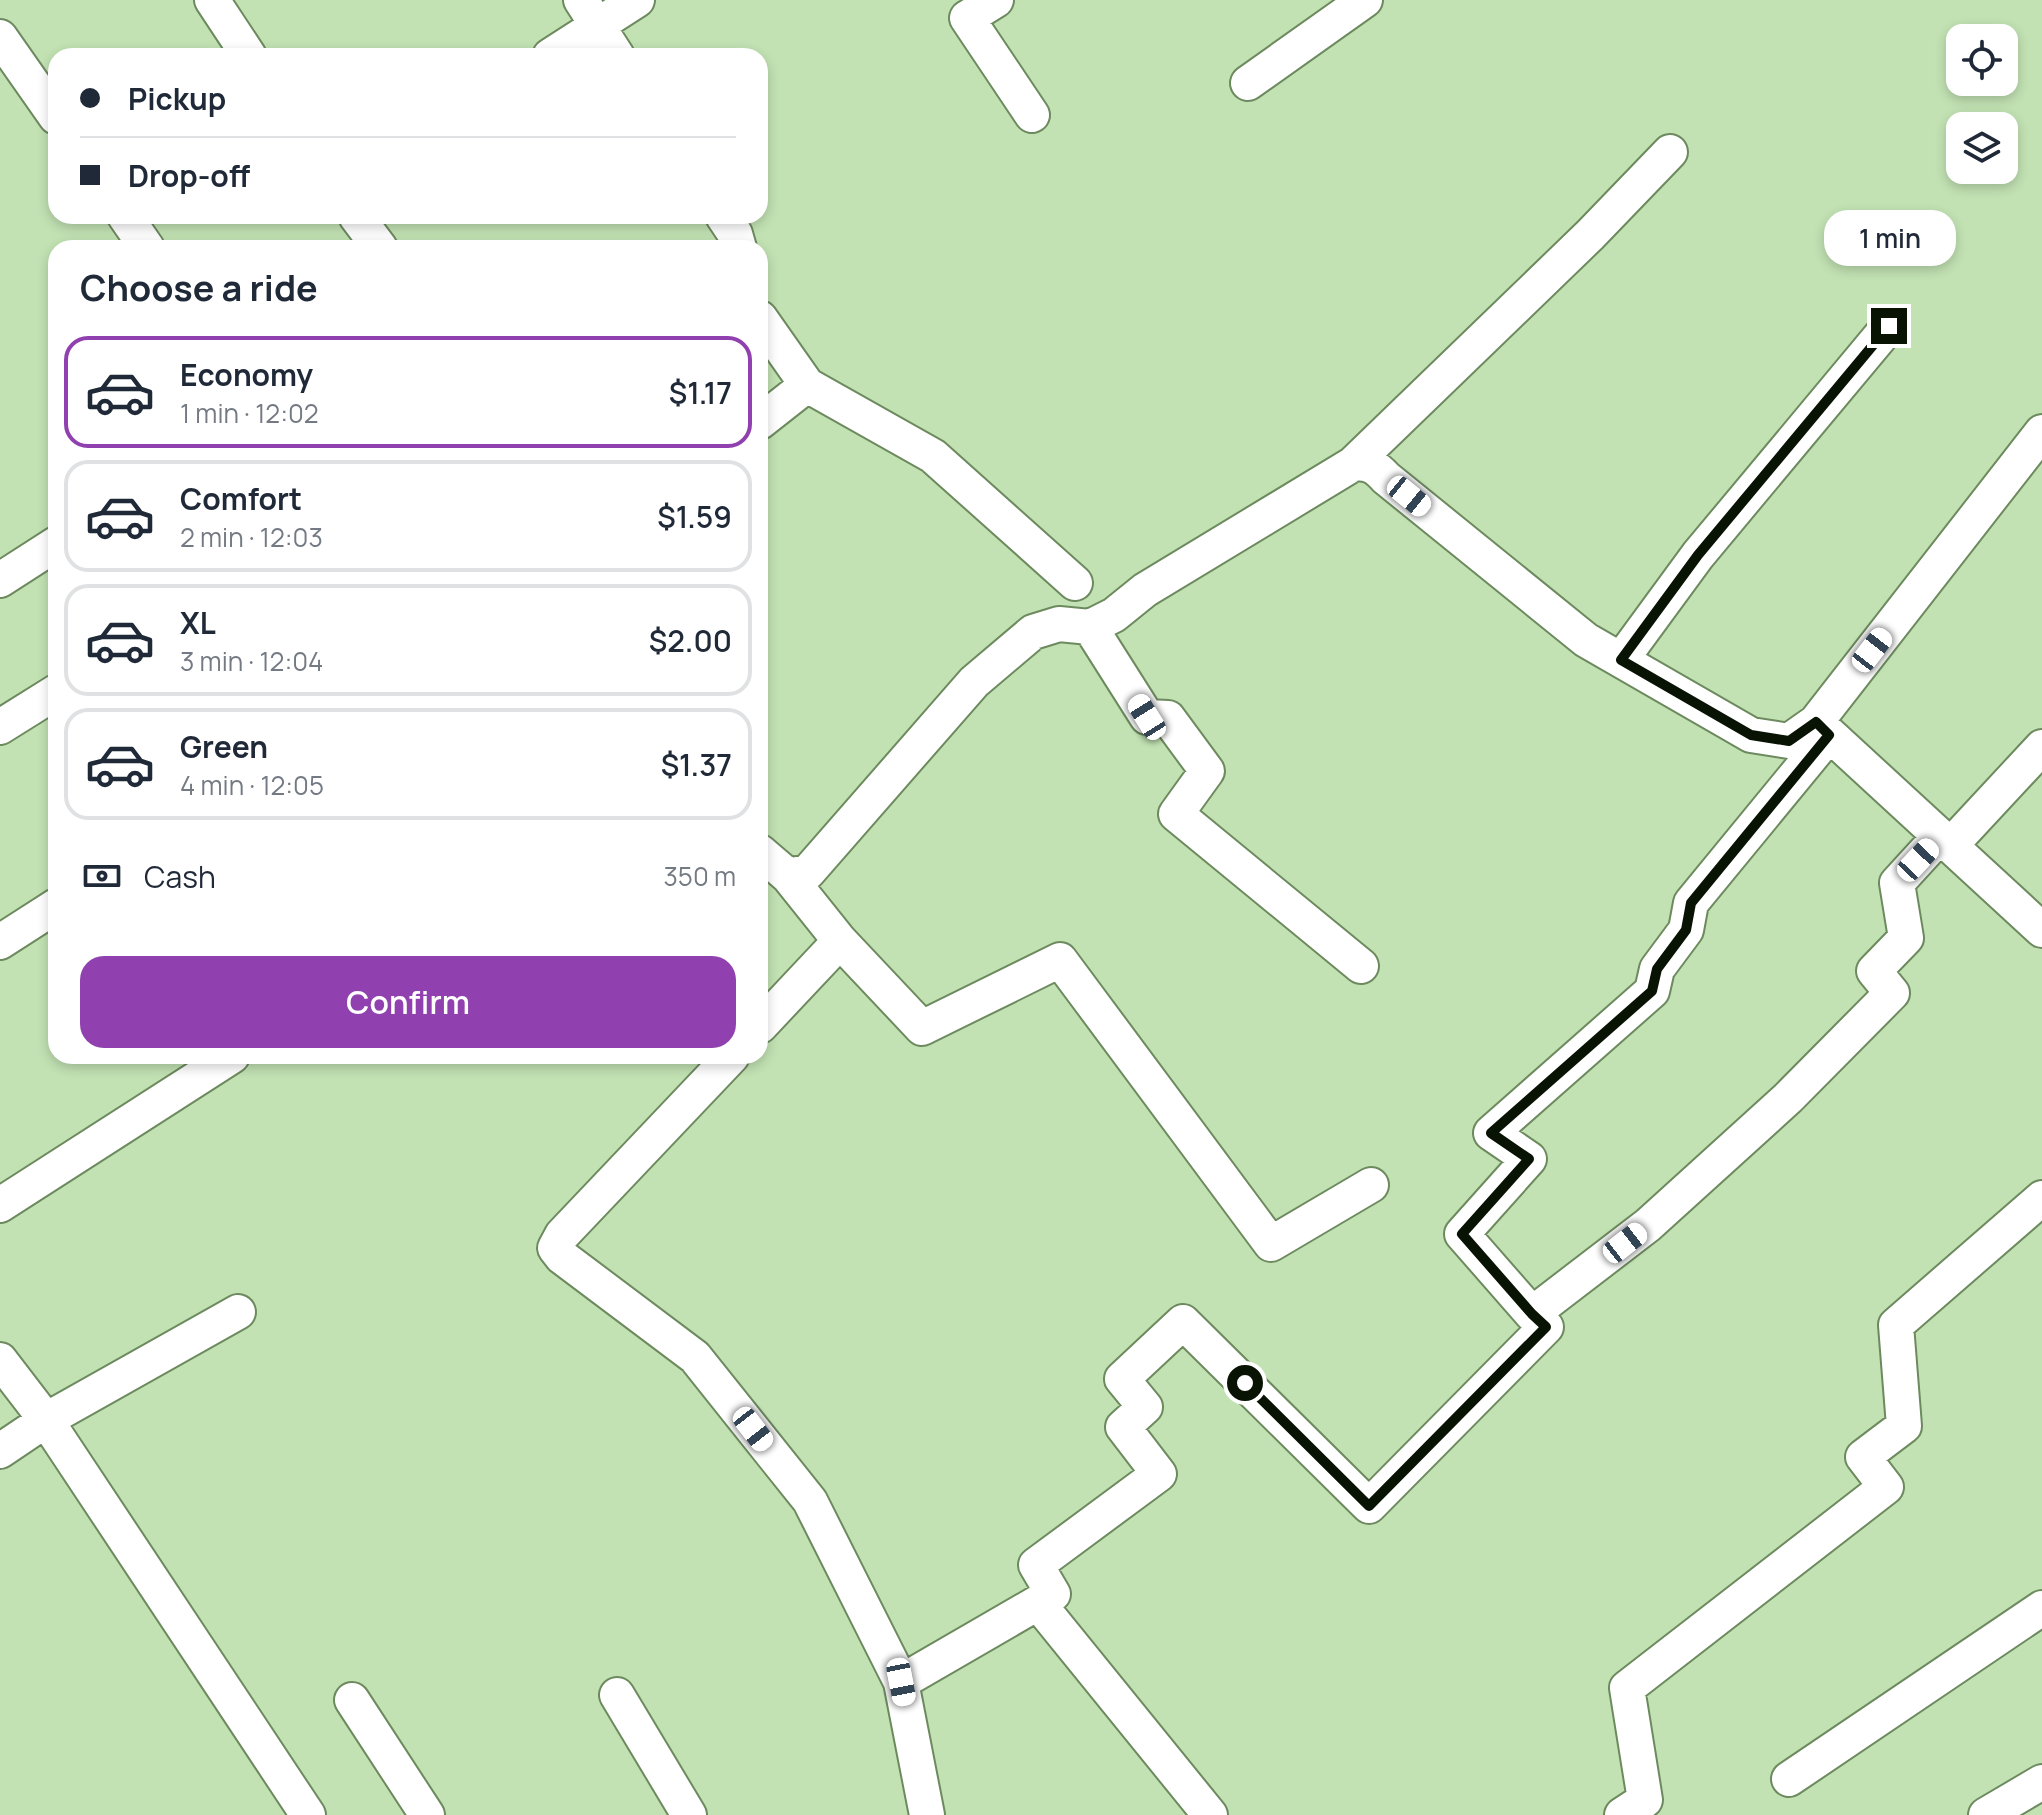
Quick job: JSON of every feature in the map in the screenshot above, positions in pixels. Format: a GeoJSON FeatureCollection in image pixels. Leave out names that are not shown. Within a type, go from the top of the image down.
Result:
{"type":"FeatureCollection","features":[{"type":"Feature","properties":{"kind":"street"},"geometry":{"type":"LineString","coordinates":[[212,0],[244,48]]}},
{"type":"Feature","properties":{"kind":"street"},"geometry":{"type":"LineString","coordinates":[[557,48],[589,13],[637,0]]}},
{"type":"Feature","properties":{"kind":"street"},"geometry":{"type":"LineString","coordinates":[[996,0],[961,9],[1032,115]]}},
{"type":"Feature","properties":{"kind":"street"},"geometry":{"type":"LineString","coordinates":[[1248,83],[1365,0]]}},
{"type":"Feature","properties":{"kind":"street"},"geometry":{"type":"LineString","coordinates":[[589,13],[612,48]]}},
{"type":"Feature","properties":{"kind":"street"},"geometry":{"type":"LineString","coordinates":[[0,37],[48,106]]}},
{"type":"Feature","properties":{"kind":"street"},"geometry":{"type":"LineString","coordinates":[[788,876],[808,872],[974,682],[1033,632],[1059,624],[1090,627],[1114,615],[1145,590],[1353,464],[1590,235],[1670,152]]}},
{"type":"Feature","properties":{"kind":"street"},"geometry":{"type":"LineString","coordinates":[[1621,660],[1698,555],[1889,326]]}},
{"type":"Feature","properties":{"kind":"street"},"geometry":{"type":"LineString","coordinates":[[768,329],[807,385],[933,456],[1075,583]]}},
{"type":"Feature","properties":{"kind":"street"},"geometry":{"type":"LineString","coordinates":[[768,416],[807,385]]}},
{"type":"Feature","properties":{"kind":"street"},"geometry":{"type":"LineString","coordinates":[[901,1682],[1053,1594],[1036,1565],[1159,1474],[1123,1427],[1145,1407],[1122,1379],[1183,1322],[1369,1506],[1546,1327],[1462,1234],[1529,1159],[1491,1133],[1652,991],[1657,969],[1686,930],[1691,903],[2042,432]]}},
{"type":"Feature","properties":{"kind":"street"},"geometry":{"type":"LineString","coordinates":[[1353,464],[1375,466],[1586,640],[1751,735],[1789,741],[1822,728]]}},
{"type":"Feature","properties":{"kind":"street"},"geometry":{"type":"LineString","coordinates":[[0,580],[48,549]]}},
{"type":"Feature","properties":{"kind":"street"},"geometry":{"type":"LineString","coordinates":[[1090,627],[1147,717],[1168,718],[1207,771],[1176,814],[1361,966]]}},
{"type":"Feature","properties":{"kind":"street"},"geometry":{"type":"LineString","coordinates":[[0,727],[48,697]]}},
{"type":"Feature","properties":{"kind":"street"},"geometry":{"type":"LineString","coordinates":[[1822,728],[2042,930]]}},
{"type":"Feature","properties":{"kind":"street"},"geometry":{"type":"LineString","coordinates":[[1532,1314],[1648,1225],[1788,1098],[1892,993],[1874,971],[1906,938],[1897,883],[2042,747]]}},
{"type":"Feature","properties":{"kind":"street"},"geometry":{"type":"LineString","coordinates":[[768,859],[788,876],[840,941],[922,1028],[1060,960],[1271,1244],[1371,1185]]}},
{"type":"Feature","properties":{"kind":"street"},"geometry":{"type":"LineString","coordinates":[[0,942],[48,911]]}},
{"type":"Feature","properties":{"kind":"street"},"geometry":{"type":"LineString","coordinates":[[768,1018],[840,941]]}},
{"type":"Feature","properties":{"kind":"street"},"geometry":{"type":"LineString","coordinates":[[0,1205],[220,1064]]}},
{"type":"Feature","properties":{"kind":"street"},"geometry":{"type":"LineString","coordinates":[[724,1064],[562,1235],[555,1248],[562,1257],[695,1357],[810,1501],[901,1682],[927,1815]]}},
{"type":"Feature","properties":{"kind":"street"},"geometry":{"type":"LineString","coordinates":[[1622,1815],[1645,1800],[1627,1688],[1886,1487],[1863,1457],[1904,1426],[1896,1325],[2042,1198]]}},
{"type":"Feature","properties":{"kind":"street"},"geometry":{"type":"LineString","coordinates":[[0,1451],[46,1420],[238,1312]]}},
{"type":"Feature","properties":{"kind":"street"},"geometry":{"type":"LineString","coordinates":[[0,1360],[46,1420],[308,1815]]}},
{"type":"Feature","properties":{"kind":"street"},"geometry":{"type":"LineString","coordinates":[[1038,1603],[1210,1815]]}},
{"type":"Feature","properties":{"kind":"street"},"geometry":{"type":"LineString","coordinates":[[1789,1779],[2042,1608]]}},
{"type":"Feature","properties":{"kind":"street"},"geometry":{"type":"LineString","coordinates":[[617,1695],[689,1815]]}},
{"type":"Feature","properties":{"kind":"street"},"geometry":{"type":"LineString","coordinates":[[352,1700],[427,1815]]}},
{"type":"Feature","properties":{"kind":"street"},"geometry":{"type":"LineString","coordinates":[[1993,1813],[2042,1782]]}},
{"type":"Feature","properties":{"kind":"route"},"geometry":{"type":"LineString","coordinates":[[1245,1383],[1369,1506],[1546,1327],[1462,1234],[1529,1159],[1491,1133],[1652,991],[1657,969],[1686,930],[1691,903],[1829,735],[1816,722],[1789,741],[1751,735],[1621,660],[1698,555],[1889,326]]}}]}
